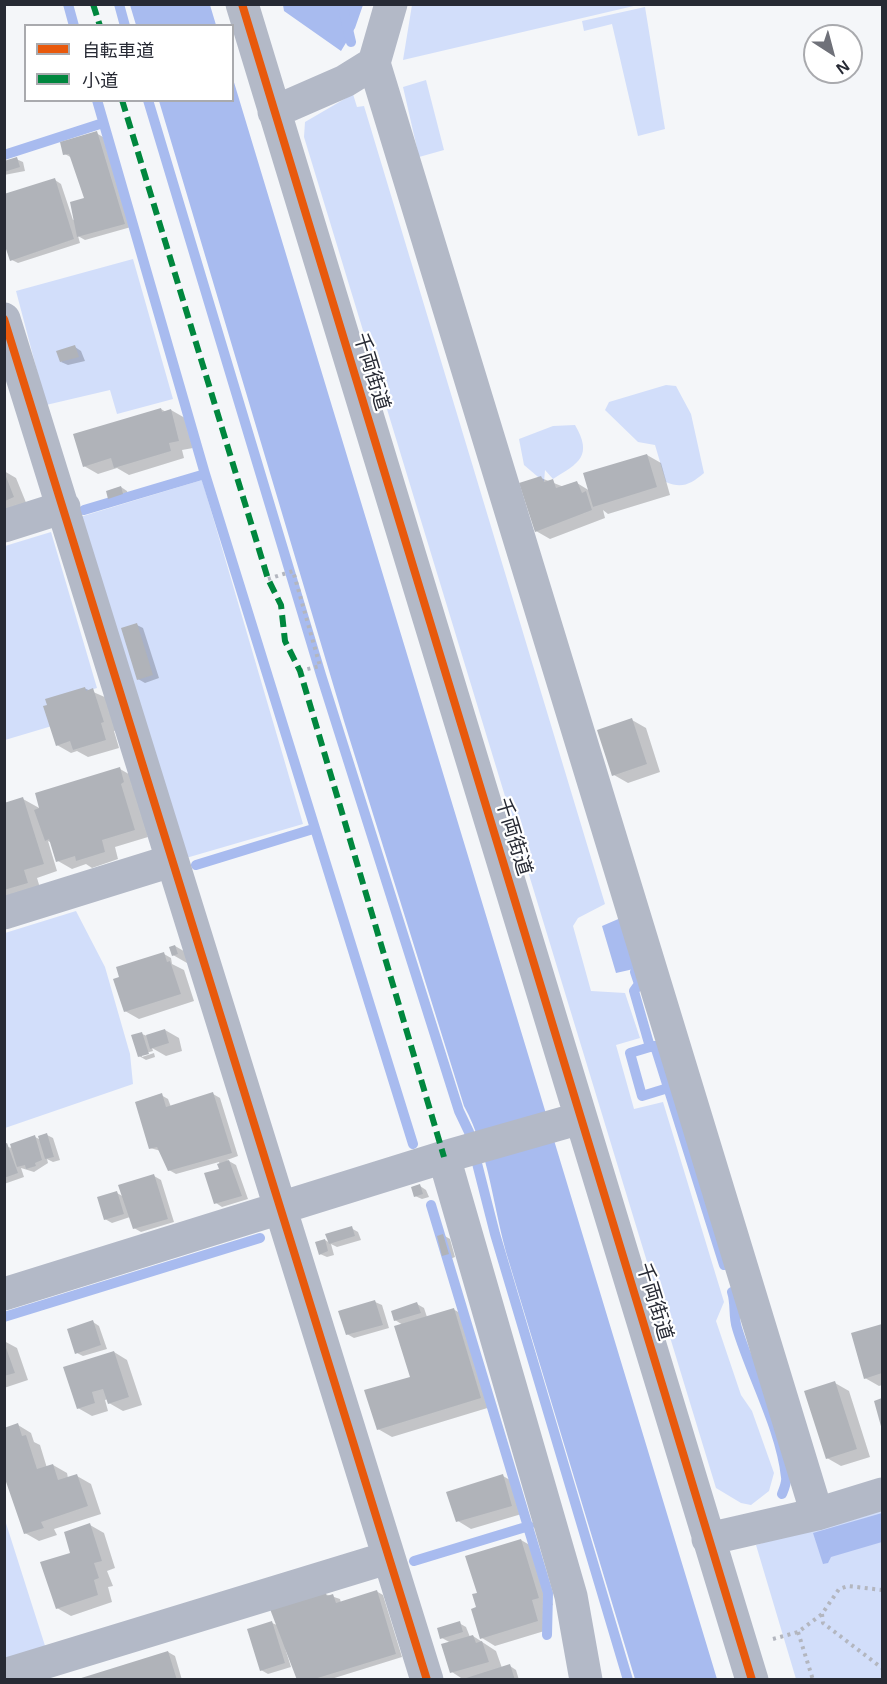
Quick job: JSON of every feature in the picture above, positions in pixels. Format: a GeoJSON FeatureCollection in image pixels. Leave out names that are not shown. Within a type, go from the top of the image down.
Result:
{"type":"FeatureCollection","features":[{"type":"Feature","properties":{"kind":"street","name":"千両街道"},"geometry":{"type":"LineString","coordinates":[[242,4],[569,1121],[708,1539],[752,1680]]}},
{"type":"Feature","properties":{"kind":"street"},"geometry":{"type":"LineString","coordinates":[[392,4],[374,63],[818,1514]]}},
{"type":"Feature","properties":{"kind":"street"},"geometry":{"type":"LineString","coordinates":[[274,112],[345,81],[374,63]]}},
{"type":"Feature","properties":{"kind":"street"},"geometry":{"type":"LineString","coordinates":[[4,319],[64,507],[171,861],[282,1209],[387,1558],[427,1680]]}},
{"type":"Feature","properties":{"kind":"street"},"geometry":{"type":"LineString","coordinates":[[4,525],[64,507]]}},
{"type":"Feature","properties":{"kind":"street"},"geometry":{"type":"LineString","coordinates":[[4,913],[171,861]]}},
{"type":"Feature","properties":{"kind":"street"},"geometry":{"type":"LineString","coordinates":[[4,1294],[452,1154],[569,1121]]}},
{"type":"Feature","properties":{"kind":"street"},"geometry":{"type":"LineString","coordinates":[[452,1154],[571,1596],[586,1680]]}},
{"type":"Feature","properties":{"kind":"street"},"geometry":{"type":"LineString","coordinates":[[708,1539],[818,1514],[882,1494]]}},
{"type":"Feature","properties":{"kind":"street"},"geometry":{"type":"LineString","coordinates":[[4,1675],[387,1558]]}},
{"type":"Feature","properties":{"kind":"path"},"geometry":{"type":"LineString","coordinates":[[268,579],[293,571],[320,666],[300,671]]}},
{"type":"Feature","properties":{"kind":"path"},"geometry":{"type":"LineString","coordinates":[[772,1639],[798,1632],[822,1614],[839,1589],[848,1586],[882,1590]]}},
{"type":"Feature","properties":{"kind":"path"},"geometry":{"type":"LineString","coordinates":[[822,1614],[823,1623],[882,1668]]}},
{"type":"Feature","properties":{"kind":"path"},"geometry":{"type":"LineString","coordinates":[[798,1632],[813,1680]]}},
{"type":"Feature","properties":{"kind":"shaded area"},"geometry":{"type":"Polygon","coordinates":[[[412,4],[638,5],[403,60],[412,4]]]}},
{"type":"Feature","properties":{"kind":"shaded area"},"geometry":{"type":"Polygon","coordinates":[[[645,7],[665,129],[638,136],[612,24],[584,31],[582,21],[645,7]]]}},
{"type":"Feature","properties":{"kind":"shaded area"},"geometry":{"type":"Polygon","coordinates":[[[426,80],[444,150],[419,157],[403,87],[426,80]]]}},
{"type":"Feature","properties":{"kind":"shaded area"},"geometry":{"type":"Polygon","coordinates":[[[353,94],[357,107],[364,106],[605,904],[578,918],[573,926],[591,991],[625,993],[640,1038],[616,1045],[634,1109],[663,1102],[724,1302],[716,1321],[741,1395],[752,1411],[774,1473],[769,1491],[751,1505],[741,1503],[716,1488],[304,137],[305,122],[353,94]]]}},
{"type":"Feature","properties":{"kind":"shaded area"},"geometry":{"type":"Polygon","coordinates":[[[133,259],[173,399],[117,414],[110,390],[46,405],[16,291],[133,259]]]}},
{"type":"Feature","properties":{"kind":"shaded area"},"geometry":{"type":"Polygon","coordinates":[[[666,385],[676,386],[691,414],[704,473],[690,483],[682,485],[666,482],[655,445],[638,442],[605,410],[609,402],[666,385]]]}},
{"type":"Feature","properties":{"kind":"shaded area"},"geometry":{"type":"Polygon","coordinates":[[[575,425],[583,444],[580,458],[553,479],[545,470],[544,482],[524,465],[519,439],[553,426],[575,425]]]}},
{"type":"Feature","properties":{"kind":"shaded area"},"geometry":{"type":"Polygon","coordinates":[[[202,480],[303,824],[186,858],[80,517],[202,480]]]}},
{"type":"Feature","properties":{"kind":"shaded area"},"geometry":{"type":"Polygon","coordinates":[[[51,532],[97,688],[47,703],[52,726],[5,740],[5,546],[51,532]]]}},
{"type":"Feature","properties":{"kind":"shaded area"},"geometry":{"type":"Polygon","coordinates":[[[76,911],[105,967],[130,1054],[133,1084],[5,1128],[5,933],[76,911]]]}},
{"type":"Feature","properties":{"kind":"shaded area"},"geometry":{"type":"Polygon","coordinates":[[[882,1505],[882,1679],[796,1679],[756,1545],[882,1505]]]}},
{"type":"Feature","properties":{"kind":"shaded area"},"geometry":{"type":"Polygon","coordinates":[[[4,1517],[47,1652],[4,1665],[4,1517]]]}},
{"type":"Feature","properties":{"kind":"water"},"geometry":{"type":"Polygon","coordinates":[[[283,4],[363,5],[355,28],[341,51],[284,11],[283,4]]]}},
{"type":"Feature","properties":{"kind":"water"},"geometry":{"type":"Polygon","coordinates":[[[130,5],[210,5],[216,24],[136,24],[130,5]]]}},
{"type":"Feature","properties":{"kind":"water"},"geometry":{"type":"Polygon","coordinates":[[[234,82],[717,1679],[635,1679],[509,1262],[480,1143],[464,1106],[344,721],[159,102],[234,102],[234,82]]]}},
{"type":"Feature","properties":{"kind":"water"},"geometry":{"type":"Polygon","coordinates":[[[623,917],[638,968],[616,973],[602,926],[623,917]]]}},
{"type":"Feature","properties":{"kind":"water"},"geometry":{"type":"Polygon","coordinates":[[[882,1513],[882,1542],[831,1557],[828,1563],[823,1564],[813,1533],[882,1513]]]}},
{"type":"Feature","properties":{"kind":"building"},"geometry":{"type":"Polygon","coordinates":[[[97,131],[125,224],[77,237],[70,202],[84,198],[69,154],[63,155],[60,142],[97,131]]]}},
{"type":"Feature","properties":{"kind":"building"},"geometry":{"type":"Polygon","coordinates":[[[17,157],[20,167],[4,172],[4,161],[17,157]]]}},
{"type":"Feature","properties":{"kind":"building"},"geometry":{"type":"Polygon","coordinates":[[[55,178],[74,239],[10,261],[4,243],[4,194],[55,178]]]}},
{"type":"Feature","properties":{"kind":"building"},"geometry":{"type":"Polygon","coordinates":[[[75,345],[79,357],[60,362],[56,351],[75,345]]]}},
{"type":"Feature","properties":{"kind":"building"},"geometry":{"type":"Polygon","coordinates":[[[161,408],[162,412],[171,409],[179,441],[169,443],[171,451],[114,468],[111,458],[83,467],[73,434],[161,408]]]}},
{"type":"Feature","properties":{"kind":"building"},"geometry":{"type":"Polygon","coordinates":[[[647,454],[657,487],[593,507],[583,473],[647,454]]]}},
{"type":"Feature","properties":{"kind":"building"},"geometry":{"type":"Polygon","coordinates":[[[5,474],[14,497],[5,501],[5,474]]]}},
{"type":"Feature","properties":{"kind":"building"},"geometry":{"type":"Polygon","coordinates":[[[541,476],[544,482],[553,479],[556,488],[577,481],[582,493],[586,491],[592,510],[535,532],[519,483],[541,476]]]}},
{"type":"Feature","properties":{"kind":"building"},"geometry":{"type":"Polygon","coordinates":[[[121,486],[123,494],[108,499],[106,491],[121,486]]]}},
{"type":"Feature","properties":{"kind":"building"},"geometry":{"type":"Polygon","coordinates":[[[137,623],[153,675],[137,680],[121,628],[137,623]]]}},
{"type":"Feature","properties":{"kind":"building"},"geometry":{"type":"Polygon","coordinates":[[[85,687],[86,691],[93,688],[104,722],[101,723],[106,740],[73,750],[70,741],[56,746],[43,706],[47,705],[45,699],[85,687]]]}},
{"type":"Feature","properties":{"kind":"building"},"geometry":{"type":"Polygon","coordinates":[[[632,718],[647,764],[612,776],[597,730],[632,718]]]}},
{"type":"Feature","properties":{"kind":"building"},"geometry":{"type":"Polygon","coordinates":[[[120,767],[124,782],[121,784],[135,830],[102,840],[105,852],[76,861],[75,856],[56,862],[49,839],[45,841],[34,810],[39,808],[35,793],[120,767]]]}},
{"type":"Feature","properties":{"kind":"building"},"geometry":{"type":"Polygon","coordinates":[[[23,797],[44,864],[24,870],[28,883],[4,890],[4,803],[23,797]]]}},
{"type":"Feature","properties":{"kind":"building"},"geometry":{"type":"Polygon","coordinates":[[[175,945],[178,954],[172,956],[169,947],[175,945]]]}},
{"type":"Feature","properties":{"kind":"building"},"geometry":{"type":"Polygon","coordinates":[[[164,952],[167,962],[170,961],[181,994],[124,1012],[113,979],[119,977],[116,967],[164,952]]]}},
{"type":"Feature","properties":{"kind":"building"},"geometry":{"type":"Polygon","coordinates":[[[165,1029],[169,1043],[150,1049],[146,1035],[165,1029]]]}},
{"type":"Feature","properties":{"kind":"building"},"geometry":{"type":"Polygon","coordinates":[[[142,1032],[149,1054],[138,1057],[131,1035],[142,1032]]]}},
{"type":"Feature","properties":{"kind":"building"},"geometry":{"type":"Polygon","coordinates":[[[213,1092],[232,1153],[168,1171],[157,1147],[149,1149],[135,1102],[162,1093],[166,1107],[213,1092]]]}},
{"type":"Feature","properties":{"kind":"building"},"geometry":{"type":"Polygon","coordinates":[[[47,1133],[54,1157],[45,1159],[38,1136],[47,1133]]]}},
{"type":"Feature","properties":{"kind":"building"},"geometry":{"type":"Polygon","coordinates":[[[35,1135],[42,1160],[35,1163],[36,1166],[26,1169],[25,1165],[17,1167],[10,1144],[35,1135]]]}},
{"type":"Feature","properties":{"kind":"building"},"geometry":{"type":"Polygon","coordinates":[[[7,1143],[18,1173],[4,1178],[4,1144],[7,1143]]]}},
{"type":"Feature","properties":{"kind":"building"},"geometry":{"type":"Polygon","coordinates":[[[229,1160],[242,1196],[214,1204],[204,1173],[219,1169],[217,1164],[229,1160]]]}},
{"type":"Feature","properties":{"kind":"building"},"geometry":{"type":"Polygon","coordinates":[[[154,1174],[168,1219],[133,1229],[118,1185],[154,1174]]]}},
{"type":"Feature","properties":{"kind":"building"},"geometry":{"type":"Polygon","coordinates":[[[420,1184],[423,1194],[414,1197],[411,1187],[420,1184]]]}},
{"type":"Feature","properties":{"kind":"building"},"geometry":{"type":"Polygon","coordinates":[[[117,1191],[124,1214],[104,1220],[97,1197],[117,1191]]]}},
{"type":"Feature","properties":{"kind":"building"},"geometry":{"type":"Polygon","coordinates":[[[352,1226],[355,1236],[329,1244],[325,1234],[352,1226]]]}},
{"type":"Feature","properties":{"kind":"building"},"geometry":{"type":"Polygon","coordinates":[[[443,1234],[449,1254],[442,1256],[437,1236],[443,1234]]]}},
{"type":"Feature","properties":{"kind":"building"},"geometry":{"type":"Polygon","coordinates":[[[325,1239],[328,1251],[319,1255],[315,1242],[325,1239]]]}},
{"type":"Feature","properties":{"kind":"building"},"geometry":{"type":"Polygon","coordinates":[[[375,1300],[383,1325],[346,1335],[338,1311],[375,1300]]]}},
{"type":"Feature","properties":{"kind":"building"},"geometry":{"type":"Polygon","coordinates":[[[417,1302],[421,1313],[394,1321],[391,1311],[417,1302]]]}},
{"type":"Feature","properties":{"kind":"building"},"geometry":{"type":"Polygon","coordinates":[[[454,1308],[481,1398],[377,1430],[364,1390],[410,1377],[394,1326],[454,1308]]]}},
{"type":"Feature","properties":{"kind":"building"},"geometry":{"type":"Polygon","coordinates":[[[93,1320],[101,1345],[75,1354],[67,1329],[93,1320]]]}},
{"type":"Feature","properties":{"kind":"building"},"geometry":{"type":"Polygon","coordinates":[[[882,1324],[882,1373],[864,1379],[851,1333],[882,1324]]]}},
{"type":"Feature","properties":{"kind":"building"},"geometry":{"type":"Polygon","coordinates":[[[4,1342],[15,1373],[4,1376],[4,1342]]]}},
{"type":"Feature","properties":{"kind":"building"},"geometry":{"type":"Polygon","coordinates":[[[114,1351],[129,1397],[108,1404],[103,1389],[92,1392],[95,1403],[77,1409],[63,1367],[114,1351]]]}},
{"type":"Feature","properties":{"kind":"building"},"geometry":{"type":"Polygon","coordinates":[[[835,1381],[857,1449],[826,1459],[804,1391],[835,1381]]]}},
{"type":"Feature","properties":{"kind":"building"},"geometry":{"type":"Polygon","coordinates":[[[882,1398],[882,1430],[874,1401],[882,1398]]]}},
{"type":"Feature","properties":{"kind":"building"},"geometry":{"type":"Polygon","coordinates":[[[18,1423],[22,1436],[26,1435],[37,1469],[53,1464],[58,1480],[77,1474],[88,1506],[41,1522],[44,1528],[24,1534],[4,1476],[4,1428],[18,1423]]]}},
{"type":"Feature","properties":{"kind":"building"},"geometry":{"type":"Polygon","coordinates":[[[503,1474],[512,1506],[456,1522],[446,1492],[503,1474]]]}},
{"type":"Feature","properties":{"kind":"building"},"geometry":{"type":"Polygon","coordinates":[[[90,1523],[102,1561],[94,1563],[99,1578],[94,1580],[98,1595],[56,1609],[40,1562],[70,1553],[64,1532],[90,1523]]]}},
{"type":"Feature","properties":{"kind":"building"},"geometry":{"type":"Polygon","coordinates":[[[521,1539],[539,1598],[532,1600],[538,1621],[480,1639],[471,1609],[476,1607],[472,1594],[477,1593],[465,1556],[521,1539]]]}},
{"type":"Feature","properties":{"kind":"building"},"geometry":{"type":"Polygon","coordinates":[[[377,1590],[396,1654],[311,1680],[297,1680],[270,1609],[325,1592],[327,1596],[333,1594],[336,1603],[377,1590]]]}},
{"type":"Feature","properties":{"kind":"building"},"geometry":{"type":"Polygon","coordinates":[[[272,1621],[285,1663],[260,1671],[247,1629],[272,1621]]]}},
{"type":"Feature","properties":{"kind":"building"},"geometry":{"type":"Polygon","coordinates":[[[460,1621],[463,1632],[440,1639],[437,1628],[460,1621]]]}},
{"type":"Feature","properties":{"kind":"building"},"geometry":{"type":"Polygon","coordinates":[[[473,1635],[476,1643],[482,1641],[489,1662],[450,1673],[441,1644],[473,1635]]]}},
{"type":"Feature","properties":{"kind":"building"},"geometry":{"type":"Polygon","coordinates":[[[168,1651],[177,1680],[78,1680],[78,1679],[168,1651]]]}},
{"type":"Feature","properties":{"kind":"building"},"geometry":{"type":"Polygon","coordinates":[[[510,1664],[515,1680],[463,1680],[463,1679],[510,1664]]]}},
{"type":"Feature","properties":{"kind":"waterway"},"geometry":{"type":"LineString","coordinates":[[68,4],[73,24]]}},
{"type":"Feature","properties":{"kind":"waterway"},"geometry":{"type":"LineString","coordinates":[[119,4],[124,24]]}},
{"type":"Feature","properties":{"kind":"waterway"},"geometry":{"type":"LineString","coordinates":[[342,4],[351,42]]}},
{"type":"Feature","properties":{"kind":"waterway"},"geometry":{"type":"LineString","coordinates":[[98,102],[205,474],[413,1144]]}},
{"type":"Feature","properties":{"kind":"waterway"},"geometry":{"type":"LineString","coordinates":[[149,102],[321,675],[459,1111],[469,1132],[495,1234],[628,1680]]}},
{"type":"Feature","properties":{"kind":"waterway"},"geometry":{"type":"LineString","coordinates":[[4,155],[103,123]]}},
{"type":"Feature","properties":{"kind":"waterway"},"geometry":{"type":"LineString","coordinates":[[84,510],[205,474]]}},
{"type":"Feature","properties":{"kind":"waterway"},"geometry":{"type":"LineString","coordinates":[[196,865],[313,829]]}},
{"type":"Feature","properties":{"kind":"waterway"},"geometry":{"type":"LineString","coordinates":[[635,972],[639,984],[634,991],[650,1047],[655,1046],[724,1265]]}},
{"type":"Feature","properties":{"kind":"waterway"},"geometry":{"type":"LineString","coordinates":[[650,1047],[630,1053],[642,1096],[668,1088]]}},
{"type":"Feature","properties":{"kind":"waterway"},"geometry":{"type":"LineString","coordinates":[[431,1205],[548,1593],[547,1635]]}},
{"type":"Feature","properties":{"kind":"waterway"},"geometry":{"type":"LineString","coordinates":[[4,1317],[260,1238]]}},
{"type":"Feature","properties":{"kind":"waterway"},"geometry":{"type":"LineString","coordinates":[[732,1292],[737,1328],[772,1421],[783,1459],[786,1479],[782,1494]]}},
{"type":"Feature","properties":{"kind":"waterway"},"geometry":{"type":"LineString","coordinates":[[414,1561],[529,1526]]}},
{"type":"Feature","properties":{"kind":"marked path"},"geometry":{"type":"LineString","coordinates":[[93,4],[99,24]]}},
{"type":"Feature","properties":{"kind":"marked path"},"geometry":{"type":"LineString","coordinates":[[123,102],[268,579],[281,605],[285,641],[300,671],[444,1157]]}},
{"type":"Feature","properties":{"kind":"cycle path"},"geometry":{"type":"LineString","coordinates":[[242,4],[752,1680]]}},
{"type":"Feature","properties":{"kind":"cycle path"},"geometry":{"type":"LineString","coordinates":[[4,319],[427,1680]]}}]}
